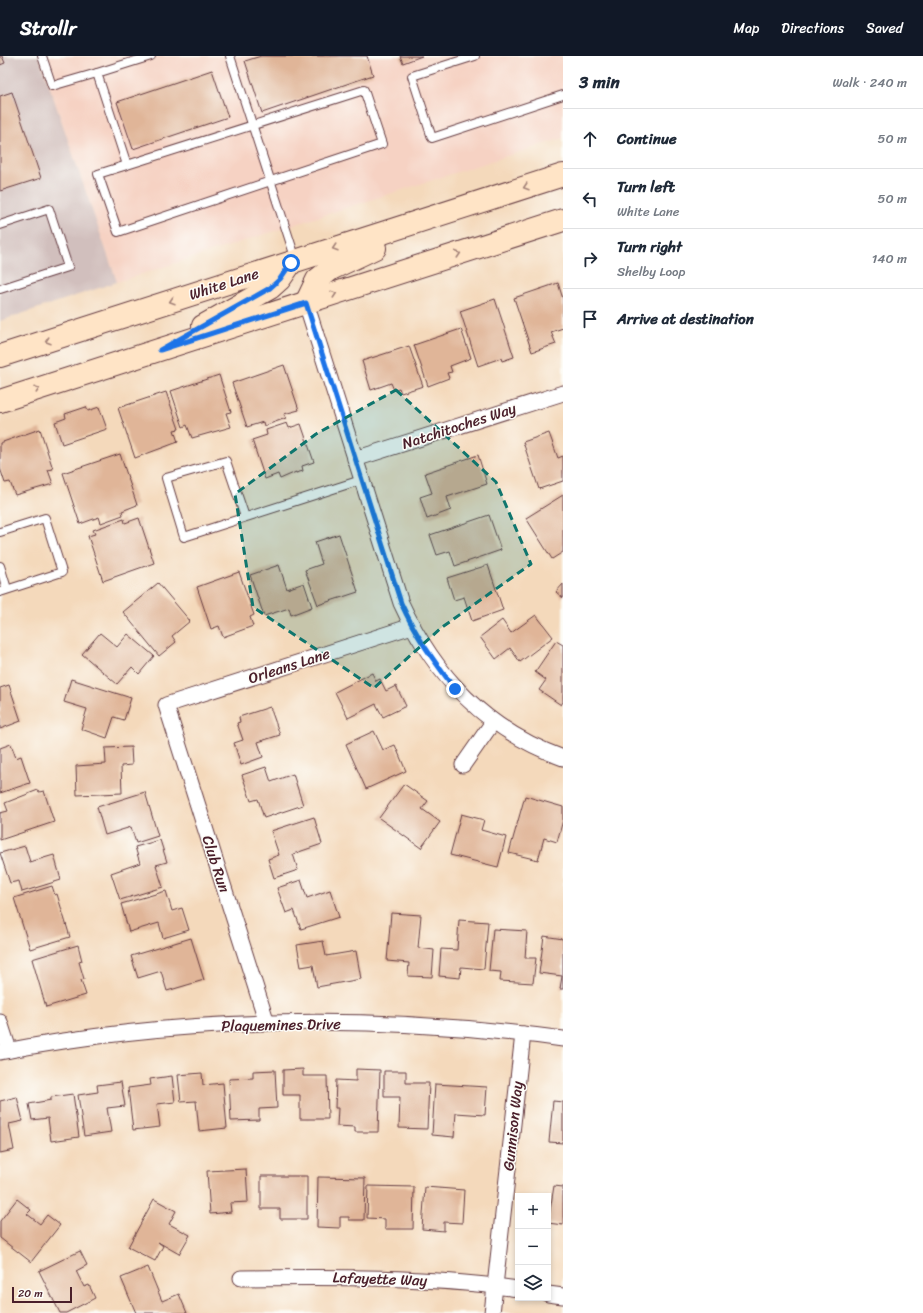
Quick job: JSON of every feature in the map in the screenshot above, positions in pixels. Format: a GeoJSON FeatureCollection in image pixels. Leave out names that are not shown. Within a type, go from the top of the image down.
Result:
{"type":"FeatureCollection","features":[{"type":"Feature","properties":{"kind":"main road","name":"White Lane"},"geometry":{"type":"LineString","coordinates":[[0,356],[563,175]]}},
{"type":"Feature","properties":{"kind":"main road"},"geometry":{"type":"LineString","coordinates":[[306,303],[318,280],[331,269],[462,208]]}},
{"type":"Feature","properties":{"kind":"main road"},"geometry":{"type":"LineString","coordinates":[[0,401],[563,220]]}},
{"type":"Feature","properties":{"kind":"main road"},"geometry":{"type":"LineString","coordinates":[[160,350],[270,288],[280,279],[294,262]]}},
{"type":"Feature","properties":{"kind":"street"},"geometry":{"type":"LineString","coordinates":[[306,303],[401,603],[412,626],[429,655],[455,689],[493,722],[509,733],[542,751],[563,758]]}},
{"type":"Feature","properties":{"kind":"street","name":"Natchitoches Way"},"geometry":{"type":"LineString","coordinates":[[355,459],[563,393]]}},
{"type":"Feature","properties":{"kind":"street","name":"Orleans Lane"},"geometry":{"type":"LineString","coordinates":[[166,705],[412,626]]}},
{"type":"Feature","properties":{"kind":"street","name":"Club Run"},"geometry":{"type":"LineString","coordinates":[[166,705],[267,1023]]}},
{"type":"Feature","properties":{"kind":"street"},"geometry":{"type":"LineString","coordinates":[[463,766],[493,722]]}},
{"type":"Feature","properties":{"kind":"street"},"geometry":{"type":"LineString","coordinates":[[0,1022],[4,1051]]}},
{"type":"Feature","properties":{"kind":"street","name":"Plaquemines Drive"},"geometry":{"type":"LineString","coordinates":[[4,1051],[86,1038],[174,1029],[267,1023],[368,1023],[461,1028],[563,1039]]}},
{"type":"Feature","properties":{"kind":"street","name":"Gunnison Way"},"geometry":{"type":"LineString","coordinates":[[492,1313],[523,1034]]}},
{"type":"Feature","properties":{"kind":"street","name":"Lafayette Way"},"geometry":{"type":"LineString","coordinates":[[241,1278],[362,1277],[515,1289]]}},
{"type":"Feature","properties":{"kind":"street"},"geometry":{"type":"LineString","coordinates":[[551,1294],[563,1296]]}},
{"type":"Feature","properties":{"kind":"lane"},"geometry":{"type":"LineString","coordinates":[[42,56],[52,86],[151,56]]}},
{"type":"Feature","properties":{"kind":"lane"},"geometry":{"type":"LineString","coordinates":[[230,56],[271,182],[294,262]]}},
{"type":"Feature","properties":{"kind":"lane"},"geometry":{"type":"LineString","coordinates":[[475,56],[412,76],[432,138],[563,95]]}},
{"type":"Feature","properties":{"kind":"lane"},"geometry":{"type":"LineString","coordinates":[[97,73],[127,165]]}},
{"type":"Feature","properties":{"kind":"lane"},"geometry":{"type":"LineString","coordinates":[[364,90],[382,144],[118,232],[98,174],[127,165],[364,90]]}},
{"type":"Feature","properties":{"kind":"lane"},"geometry":{"type":"LineString","coordinates":[[0,225],[49,209],[68,267],[0,289]]}},
{"type":"Feature","properties":{"kind":"lane"},"geometry":{"type":"LineString","coordinates":[[245,517],[226,461],[166,478],[184,537],[361,480]]}},
{"type":"Feature","properties":{"kind":"lane"},"geometry":{"type":"LineString","coordinates":[[0,532],[45,518],[62,572],[4,591],[0,566]]}},
{"type":"Feature","properties":{"kind":"highlighted area"},"geometry":{"type":"Polygon","coordinates":[[[396,390],[496,482],[531,564],[441,628],[374,688],[253,607],[235,494],[316,434],[396,390]]]}},
{"type":"Feature","properties":{"kind":"shaded area"},"geometry":{"type":"Polygon","coordinates":[[[0,56],[39,56],[117,282],[0,321],[0,56]]]}},
{"type":"Feature","properties":{"kind":"shaded area"},"geometry":{"type":"Polygon","coordinates":[[[39,56],[563,56],[563,138],[117,282],[39,56]]]}},
{"type":"Feature","properties":{"kind":"building"},"geometry":{"type":"Polygon","coordinates":[[[0,56],[2,56],[5,63],[0,65],[0,56]]]}},
{"type":"Feature","properties":{"kind":"building"},"geometry":{"type":"Polygon","coordinates":[[[261,56],[367,56],[373,75],[262,113],[245,61],[261,56]]]}},
{"type":"Feature","properties":{"kind":"building"},"geometry":{"type":"Polygon","coordinates":[[[400,56],[422,56],[403,63],[400,56]]]}},
{"type":"Feature","properties":{"kind":"building"},"geometry":{"type":"Polygon","coordinates":[[[212,70],[228,117],[133,149],[117,102],[212,70]]]}},
{"type":"Feature","properties":{"kind":"building"},"geometry":{"type":"Polygon","coordinates":[[[12,92],[41,178],[0,191],[0,96],[12,92]]]}},
{"type":"Feature","properties":{"kind":"building"},"geometry":{"type":"Polygon","coordinates":[[[558,283],[563,299],[563,328],[551,332],[556,344],[532,352],[514,298],[558,283]]]}},
{"type":"Feature","properties":{"kind":"building"},"geometry":{"type":"Polygon","coordinates":[[[495,299],[514,357],[502,361],[501,358],[478,366],[460,311],[495,299]]]}},
{"type":"Feature","properties":{"kind":"building"},"geometry":{"type":"Polygon","coordinates":[[[461,329],[471,358],[450,366],[452,372],[447,373],[449,378],[428,386],[414,345],[461,329]]]}},
{"type":"Feature","properties":{"kind":"building"},"geometry":{"type":"Polygon","coordinates":[[[409,346],[423,386],[401,393],[399,388],[394,390],[391,383],[371,390],[362,361],[409,346]]]}},
{"type":"Feature","properties":{"kind":"building"},"geometry":{"type":"Polygon","coordinates":[[[284,365],[299,410],[284,414],[286,418],[264,426],[263,422],[247,427],[232,383],[284,365]]]}},
{"type":"Feature","properties":{"kind":"building"},"geometry":{"type":"Polygon","coordinates":[[[219,375],[231,412],[226,413],[231,427],[192,438],[187,425],[183,427],[171,391],[219,375]]]}},
{"type":"Feature","properties":{"kind":"building"},"geometry":{"type":"Polygon","coordinates":[[[166,392],[179,429],[174,430],[178,442],[135,458],[118,408],[166,392]]]}},
{"type":"Feature","properties":{"kind":"building"},"geometry":{"type":"Polygon","coordinates":[[[86,407],[88,411],[99,407],[107,429],[62,444],[55,422],[66,418],[65,414],[86,407]]]}},
{"type":"Feature","properties":{"kind":"building"},"geometry":{"type":"Polygon","coordinates":[[[287,423],[289,428],[301,424],[314,462],[302,466],[303,471],[296,472],[280,479],[278,474],[265,479],[252,440],[267,435],[266,430],[287,423]]]}},
{"type":"Feature","properties":{"kind":"building"},"geometry":{"type":"Polygon","coordinates":[[[40,429],[53,469],[48,470],[53,484],[15,495],[10,482],[5,483],[0,468],[0,443],[40,429]]]}},
{"type":"Feature","properties":{"kind":"building"},"geometry":{"type":"Polygon","coordinates":[[[549,433],[558,458],[563,456],[563,481],[539,489],[523,442],[549,433]]]}},
{"type":"Feature","properties":{"kind":"building"},"geometry":{"type":"Polygon","coordinates":[[[120,454],[137,505],[122,511],[123,515],[101,523],[99,517],[80,524],[63,473],[120,454]]]}},
{"type":"Feature","properties":{"kind":"building"},"geometry":{"type":"Polygon","coordinates":[[[478,455],[487,484],[447,497],[451,510],[427,519],[420,497],[432,493],[425,473],[478,455]]]}},
{"type":"Feature","properties":{"kind":"building"},"geometry":{"type":"Polygon","coordinates":[[[563,495],[563,552],[552,559],[526,518],[563,495]]]}},
{"type":"Feature","properties":{"kind":"building"},"geometry":{"type":"Polygon","coordinates":[[[489,515],[501,550],[455,566],[450,551],[437,555],[430,535],[489,515]]]}},
{"type":"Feature","properties":{"kind":"building"},"geometry":{"type":"Polygon","coordinates":[[[139,518],[154,563],[103,581],[88,536],[95,534],[93,530],[124,519],[125,523],[139,518]]]}},
{"type":"Feature","properties":{"kind":"building"},"geometry":{"type":"Polygon","coordinates":[[[339,534],[358,592],[318,605],[305,570],[322,564],[315,542],[339,534]]]}},
{"type":"Feature","properties":{"kind":"building"},"geometry":{"type":"Polygon","coordinates":[[[279,565],[287,589],[304,583],[312,607],[291,615],[289,608],[264,616],[250,575],[279,565]]]}},
{"type":"Feature","properties":{"kind":"building"},"geometry":{"type":"Polygon","coordinates":[[[488,565],[503,610],[472,621],[464,597],[454,600],[447,578],[488,565]]]}},
{"type":"Feature","properties":{"kind":"building"},"geometry":{"type":"Polygon","coordinates":[[[239,572],[254,615],[250,617],[253,626],[223,637],[219,626],[211,629],[197,587],[239,572]]]}},
{"type":"Feature","properties":{"kind":"building"},"geometry":{"type":"Polygon","coordinates":[[[158,583],[190,621],[172,636],[176,642],[159,656],[123,612],[158,583]]]}},
{"type":"Feature","properties":{"kind":"building"},"geometry":{"type":"Polygon","coordinates":[[[563,584],[563,598],[556,592],[563,584]]]}},
{"type":"Feature","properties":{"kind":"building"},"geometry":{"type":"Polygon","coordinates":[[[536,615],[553,637],[520,662],[510,648],[496,659],[480,637],[502,620],[511,633],[536,615]]]}},
{"type":"Feature","properties":{"kind":"building"},"geometry":{"type":"Polygon","coordinates":[[[100,633],[117,647],[128,634],[154,656],[139,674],[132,667],[117,684],[82,654],[100,633]]]}},
{"type":"Feature","properties":{"kind":"building"},"geometry":{"type":"Polygon","coordinates":[[[556,641],[563,645],[563,702],[561,705],[539,690],[546,680],[535,672],[556,641]]]}},
{"type":"Feature","properties":{"kind":"building"},"geometry":{"type":"Polygon","coordinates":[[[372,673],[376,681],[380,679],[386,691],[396,686],[406,706],[383,717],[376,704],[348,718],[335,692],[372,673]]]}},
{"type":"Feature","properties":{"kind":"building"},"geometry":{"type":"Polygon","coordinates":[[[71,679],[131,698],[124,720],[114,717],[107,738],[81,729],[87,709],[64,702],[71,679]]]}},
{"type":"Feature","properties":{"kind":"building"},"geometry":{"type":"Polygon","coordinates":[[[9,685],[21,721],[0,729],[0,688],[9,685]]]}},
{"type":"Feature","properties":{"kind":"building"},"geometry":{"type":"Polygon","coordinates":[[[270,707],[280,735],[258,742],[263,757],[241,765],[234,743],[243,740],[237,723],[240,722],[239,717],[270,707]]]}},
{"type":"Feature","properties":{"kind":"building"},"geometry":{"type":"Polygon","coordinates":[[[374,731],[383,750],[395,745],[406,771],[366,789],[346,744],[374,731]]]}},
{"type":"Feature","properties":{"kind":"building"},"geometry":{"type":"Polygon","coordinates":[[[11,744],[16,758],[21,756],[30,783],[0,793],[0,748],[11,744]]]}},
{"type":"Feature","properties":{"kind":"building"},"geometry":{"type":"Polygon","coordinates":[[[131,747],[132,765],[121,766],[122,793],[77,795],[76,766],[106,764],[105,748],[131,747]]]}},
{"type":"Feature","properties":{"kind":"building"},"geometry":{"type":"Polygon","coordinates":[[[266,767],[271,782],[293,774],[303,805],[264,818],[258,799],[251,801],[242,775],[266,767]]]}},
{"type":"Feature","properties":{"kind":"building"},"geometry":{"type":"Polygon","coordinates":[[[404,784],[428,801],[422,809],[440,822],[421,848],[379,818],[404,784]]]}},
{"type":"Feature","properties":{"kind":"building"},"geometry":{"type":"Polygon","coordinates":[[[38,790],[39,792],[44,791],[54,822],[0,840],[0,813],[8,811],[5,803],[38,790]]]}},
{"type":"Feature","properties":{"kind":"building"},"geometry":{"type":"Polygon","coordinates":[[[145,792],[158,836],[136,843],[131,827],[105,835],[97,807],[145,792]]]}},
{"type":"Feature","properties":{"kind":"building"},"geometry":{"type":"Polygon","coordinates":[[[525,796],[563,807],[563,820],[557,842],[544,838],[538,860],[509,853],[525,796]]]}},
{"type":"Feature","properties":{"kind":"building"},"geometry":{"type":"Polygon","coordinates":[[[461,814],[484,820],[481,830],[506,837],[498,867],[450,855],[461,814]]]}},
{"type":"Feature","properties":{"kind":"building"},"geometry":{"type":"Polygon","coordinates":[[[314,817],[322,844],[293,854],[298,870],[274,878],[268,859],[279,855],[271,831],[314,817]]]}},
{"type":"Feature","properties":{"kind":"building"},"geometry":{"type":"Polygon","coordinates":[[[160,840],[167,862],[156,865],[163,887],[120,900],[111,873],[140,863],[135,847],[160,840]]]}},
{"type":"Feature","properties":{"kind":"building"},"geometry":{"type":"Polygon","coordinates":[[[25,846],[30,862],[54,855],[61,880],[22,892],[19,881],[10,883],[0,853],[25,846]]]}},
{"type":"Feature","properties":{"kind":"building"},"geometry":{"type":"Polygon","coordinates":[[[301,880],[307,898],[330,890],[339,917],[301,929],[294,910],[286,913],[277,888],[301,880]]]}},
{"type":"Feature","properties":{"kind":"building"},"geometry":{"type":"Polygon","coordinates":[[[52,886],[55,895],[57,894],[70,937],[30,949],[14,898],[52,886]]]}},
{"type":"Feature","properties":{"kind":"building"},"geometry":{"type":"Polygon","coordinates":[[[166,891],[172,911],[182,908],[189,930],[163,938],[159,923],[129,932],[121,904],[166,891]]]}},
{"type":"Feature","properties":{"kind":"building"},"geometry":{"type":"Polygon","coordinates":[[[391,913],[421,915],[418,948],[434,950],[432,977],[408,976],[409,963],[387,961],[391,913]]]}},
{"type":"Feature","properties":{"kind":"building"},"geometry":{"type":"Polygon","coordinates":[[[459,920],[488,922],[484,969],[461,967],[460,978],[439,976],[441,949],[457,950],[459,920]]]}},
{"type":"Feature","properties":{"kind":"building"},"geometry":{"type":"Polygon","coordinates":[[[493,929],[527,931],[525,958],[536,958],[533,983],[500,981],[501,972],[489,971],[493,929]]]}},
{"type":"Feature","properties":{"kind":"building"},"geometry":{"type":"Polygon","coordinates":[[[544,936],[563,939],[563,989],[560,989],[562,976],[539,973],[544,936]]]}},
{"type":"Feature","properties":{"kind":"building"},"geometry":{"type":"Polygon","coordinates":[[[191,938],[204,980],[167,991],[161,971],[138,978],[131,956],[191,938]]]}},
{"type":"Feature","properties":{"kind":"building"},"geometry":{"type":"Polygon","coordinates":[[[323,941],[326,956],[356,951],[361,979],[317,987],[313,965],[301,967],[297,945],[323,941]]]}},
{"type":"Feature","properties":{"kind":"building"},"geometry":{"type":"Polygon","coordinates":[[[78,945],[82,961],[79,962],[84,979],[81,980],[86,995],[46,1007],[32,959],[78,945]]]}},
{"type":"Feature","properties":{"kind":"building"},"geometry":{"type":"Polygon","coordinates":[[[303,1069],[303,1076],[327,1076],[328,1119],[300,1119],[300,1095],[283,1095],[283,1070],[303,1069]]]}},
{"type":"Feature","properties":{"kind":"building"},"geometry":{"type":"Polygon","coordinates":[[[356,1069],[380,1070],[378,1132],[355,1132],[355,1127],[337,1126],[338,1108],[335,1108],[336,1080],[356,1081],[356,1069]]]}},
{"type":"Feature","properties":{"kind":"building"},"geometry":{"type":"Polygon","coordinates":[[[275,1070],[277,1108],[259,1109],[259,1120],[231,1121],[229,1079],[253,1078],[253,1071],[275,1070]]]}},
{"type":"Feature","properties":{"kind":"building"},"geometry":{"type":"Polygon","coordinates":[[[384,1071],[406,1071],[406,1083],[429,1083],[427,1129],[399,1128],[400,1097],[384,1097],[384,1071]]]}},
{"type":"Feature","properties":{"kind":"building"},"geometry":{"type":"Polygon","coordinates":[[[202,1073],[203,1085],[223,1083],[227,1128],[199,1131],[196,1101],[181,1102],[178,1075],[202,1073]]]}},
{"type":"Feature","properties":{"kind":"building"},"geometry":{"type":"Polygon","coordinates":[[[172,1076],[175,1102],[157,1104],[160,1127],[133,1130],[128,1088],[151,1085],[150,1079],[172,1076]]]}},
{"type":"Feature","properties":{"kind":"building"},"geometry":{"type":"Polygon","coordinates":[[[121,1082],[125,1106],[107,1108],[111,1132],[84,1136],[78,1095],[98,1092],[97,1085],[121,1082]]]}},
{"type":"Feature","properties":{"kind":"building"},"geometry":{"type":"Polygon","coordinates":[[[435,1084],[487,1087],[485,1115],[456,1113],[454,1137],[432,1135],[435,1084]]]}},
{"type":"Feature","properties":{"kind":"building"},"geometry":{"type":"Polygon","coordinates":[[[73,1094],[79,1137],[51,1141],[48,1118],[32,1120],[29,1104],[51,1100],[51,1097],[73,1094]]]}},
{"type":"Feature","properties":{"kind":"building"},"geometry":{"type":"Polygon","coordinates":[[[17,1097],[23,1121],[9,1124],[14,1150],[0,1153],[0,1101],[17,1097]]]}},
{"type":"Feature","properties":{"kind":"building"},"geometry":{"type":"Polygon","coordinates":[[[553,1101],[563,1102],[563,1143],[549,1142],[553,1101]]]}},
{"type":"Feature","properties":{"kind":"building"},"geometry":{"type":"Polygon","coordinates":[[[246,1169],[248,1202],[230,1203],[231,1212],[210,1214],[207,1171],[246,1169]]]}},
{"type":"Feature","properties":{"kind":"building"},"geometry":{"type":"Polygon","coordinates":[[[261,1176],[307,1176],[307,1219],[280,1219],[280,1209],[261,1209],[261,1176]]]}},
{"type":"Feature","properties":{"kind":"building"},"geometry":{"type":"Polygon","coordinates":[[[318,1177],[365,1178],[364,1220],[349,1220],[349,1217],[340,1217],[340,1228],[317,1227],[318,1177]]]}},
{"type":"Feature","properties":{"kind":"building"},"geometry":{"type":"Polygon","coordinates":[[[368,1186],[414,1187],[413,1229],[385,1229],[385,1219],[367,1218],[368,1186]]]}},
{"type":"Feature","properties":{"kind":"building"},"geometry":{"type":"Polygon","coordinates":[[[554,1186],[563,1187],[563,1225],[551,1223],[551,1204],[554,1186]]]}},
{"type":"Feature","properties":{"kind":"building"},"geometry":{"type":"Polygon","coordinates":[[[425,1187],[464,1190],[462,1223],[444,1222],[444,1231],[422,1229],[425,1187]]]}},
{"type":"Feature","properties":{"kind":"building"},"geometry":{"type":"Polygon","coordinates":[[[17,1199],[31,1210],[27,1214],[40,1224],[47,1215],[60,1225],[31,1262],[0,1238],[0,1221],[17,1199]]]}},
{"type":"Feature","properties":{"kind":"building"},"geometry":{"type":"Polygon","coordinates":[[[154,1199],[176,1211],[169,1224],[190,1235],[179,1254],[158,1242],[163,1246],[155,1261],[128,1247],[154,1199]]]}},
{"type":"Feature","properties":{"kind":"building"},"geometry":{"type":"Polygon","coordinates":[[[80,1251],[87,1265],[76,1271],[84,1287],[89,1285],[95,1298],[66,1313],[60,1313],[39,1271],[80,1251]]]}},
{"type":"Feature","properties":{"kind":"building"},"geometry":{"type":"Polygon","coordinates":[[[148,1267],[162,1301],[179,1294],[187,1313],[136,1313],[121,1278],[148,1267]]]}},
{"type":"Feature","properties":{"kind":"route"},"geometry":{"type":"LineString","coordinates":[[291,263],[280,279],[270,288],[160,350],[306,303],[401,603],[412,626],[429,655],[455,689]]}}]}
